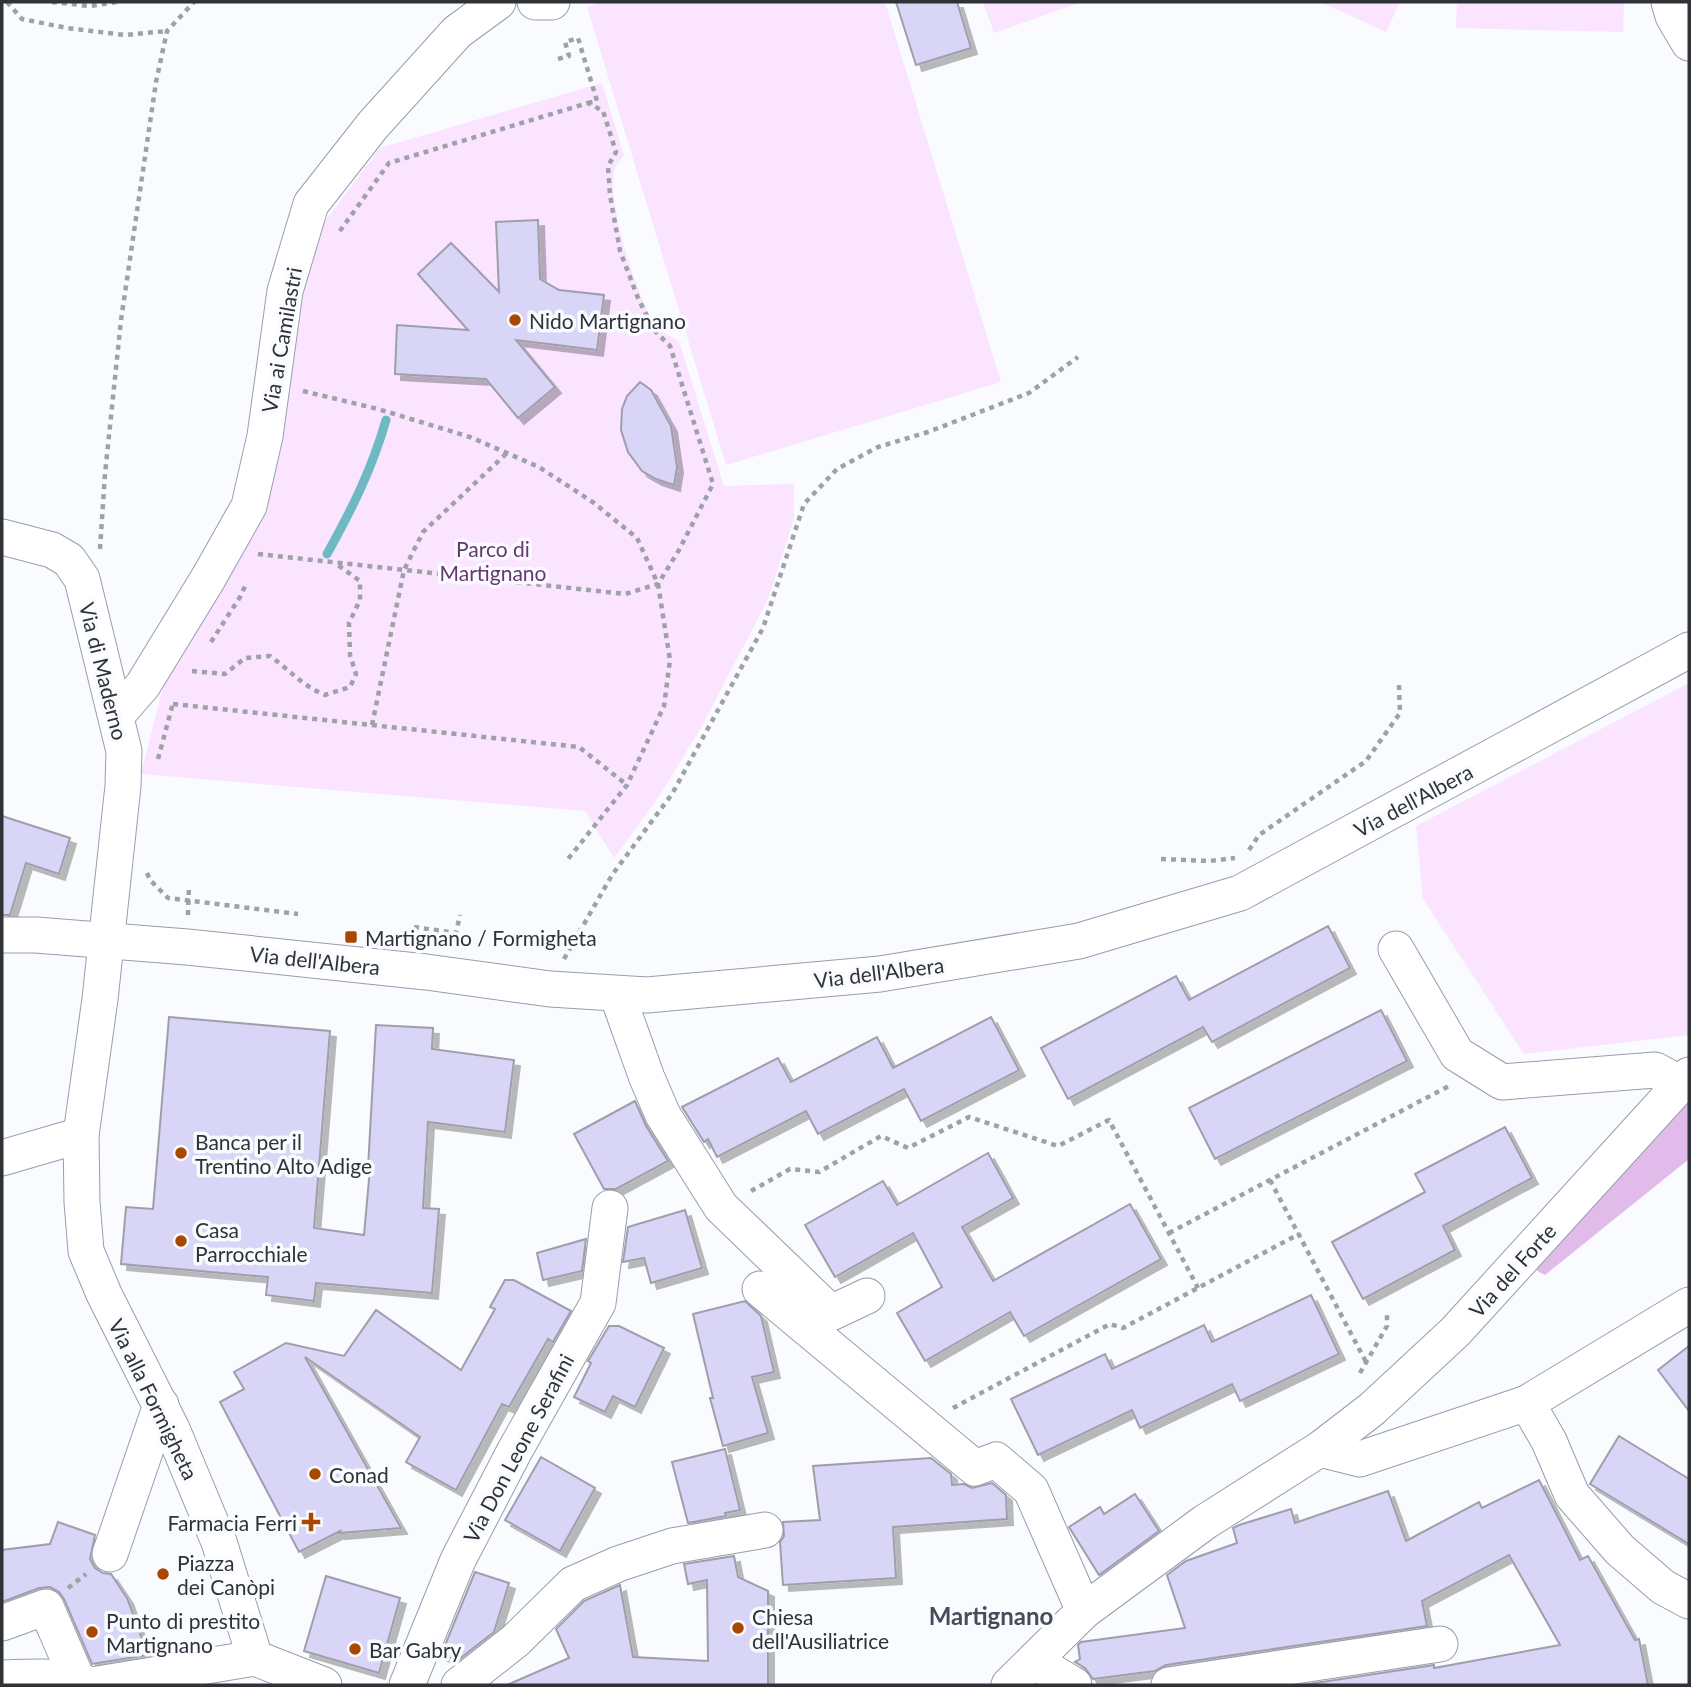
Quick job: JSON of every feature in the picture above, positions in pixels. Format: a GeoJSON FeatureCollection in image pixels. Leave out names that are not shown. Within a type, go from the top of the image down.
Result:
{"type":"FeatureCollection","features":[{"type":"Feature","properties":{"kind":"street","name":"Via ai Camilastri"},"geometry":{"type":"LineString","coordinates":[[117,715],[143,685],[249,506],[265,436],[285,291],[311,204],[373,125],[457,32],[498,2]]}},
{"type":"Feature","properties":{"kind":"street"},"geometry":{"type":"LineString","coordinates":[[535,2],[552,2]]}},
{"type":"Feature","properties":{"kind":"street"},"geometry":{"type":"LineString","coordinates":[[1669,2],[1673,16],[1689,43]]}},
{"type":"Feature","properties":{"kind":"street","name":"Via di Maderno"},"geometry":{"type":"LineString","coordinates":[[2,537],[52,550],[69,560],[82,579],[124,751],[123,786],[107,940]]}},
{"type":"Feature","properties":{"kind":"street","name":"Via dell'Albera"},"geometry":{"type":"LineString","coordinates":[[2,935],[107,940],[426,972],[550,989],[647,995],[893,972],[1079,941],[1240,893],[1689,650]]}},
{"type":"Feature","properties":{"kind":"street","name":"Via alla Formigheta"},"geometry":{"type":"LineString","coordinates":[[107,940],[81,1135],[86,1251],[104,1294],[161,1405],[219,1542],[255,1658]]}},
{"type":"Feature","properties":{"kind":"street"},"geometry":{"type":"LineString","coordinates":[[1396,949],[1457,1054],[1502,1083],[1655,1070],[1685,1080]]}},
{"type":"Feature","properties":{"kind":"street"},"geometry":{"type":"LineString","coordinates":[[617,994],[663,1115],[721,1207],[831,1313],[867,1296]]}},
{"type":"Feature","properties":{"kind":"street","name":"Via del Forte"},"geometry":{"type":"LineString","coordinates":[[1009,1685],[1084,1611],[1205,1522],[1320,1449],[1372,1409],[1455,1332],[1685,1080]]}},
{"type":"Feature","properties":{"kind":"street"},"geometry":{"type":"LineString","coordinates":[[2,1158],[81,1135]]}},
{"type":"Feature","properties":{"kind":"street","name":"Via Don Leone Serafini"},"geometry":{"type":"LineString","coordinates":[[407,1685],[458,1560],[514,1452],[598,1303],[610,1208]]}},
{"type":"Feature","properties":{"kind":"street"},"geometry":{"type":"LineString","coordinates":[[760,1289],[975,1468],[996,1460],[1031,1490],[1084,1611]]}},
{"type":"Feature","properties":{"kind":"street"},"geometry":{"type":"LineString","coordinates":[[1320,1449],[1360,1459],[1527,1403],[1689,1305]]}},
{"type":"Feature","properties":{"kind":"street"},"geometry":{"type":"LineString","coordinates":[[1527,1403],[1549,1441],[1572,1495],[1620,1550],[1663,1587],[1689,1601]]}},
{"type":"Feature","properties":{"kind":"street"},"geometry":{"type":"LineString","coordinates":[[110,1554],[161,1405]]}},
{"type":"Feature","properties":{"kind":"street"},"geometry":{"type":"LineString","coordinates":[[459,1685],[515,1641],[573,1584],[618,1564],[672,1546],[765,1530]]}},
{"type":"Feature","properties":{"kind":"street"},"geometry":{"type":"LineString","coordinates":[[2,1623],[46,1607],[77,1679]]}},
{"type":"Feature","properties":{"kind":"street"},"geometry":{"type":"LineString","coordinates":[[1169,1685],[1440,1644]]}},
{"type":"Feature","properties":{"kind":"street"},"geometry":{"type":"LineString","coordinates":[[2,1678],[77,1679],[92,1685],[255,1658],[324,1685]]}},
{"type":"Feature","properties":{"kind":"street"},"geometry":{"type":"LineString","coordinates":[[1034,1661],[1074,1685]]}},
{"type":"Feature","properties":{"kind":"path"},"geometry":{"type":"LineString","coordinates":[[6,2],[22,19],[45,24],[125,35],[167,31]]}},
{"type":"Feature","properties":{"kind":"path"},"geometry":{"type":"LineString","coordinates":[[52,2],[90,6],[117,2]]}},
{"type":"Feature","properties":{"kind":"path"},"geometry":{"type":"LineString","coordinates":[[100,552],[121,320],[156,82],[167,31],[194,2]]}},
{"type":"Feature","properties":{"kind":"path"},"geometry":{"type":"LineString","coordinates":[[337,236],[390,163],[597,101],[578,38],[565,42],[569,55],[558,59]]}},
{"type":"Feature","properties":{"kind":"path"},"geometry":{"type":"LineString","coordinates":[[257,554],[625,594],[658,584],[713,484],[670,346],[654,330],[620,251],[611,204],[608,166],[616,152],[603,111],[588,103]]}},
{"type":"Feature","properties":{"kind":"path"},"geometry":{"type":"LineString","coordinates":[[550,989],[612,875],[673,794],[763,628],[804,504],[837,468],[878,447],[928,432],[1029,393],[1078,357]]}},
{"type":"Feature","properties":{"kind":"path"},"geometry":{"type":"LineString","coordinates":[[299,404],[304,377]]}},
{"type":"Feature","properties":{"kind":"path"},"geometry":{"type":"LineString","coordinates":[[302,391],[378,409],[470,437],[507,453],[539,467],[594,503],[638,538],[658,584],[670,660],[664,706],[626,785],[568,859]]}},
{"type":"Feature","properties":{"kind":"path"},"geometry":{"type":"LineString","coordinates":[[372,725],[404,570],[423,532],[507,453]]}},
{"type":"Feature","properties":{"kind":"path"},"geometry":{"type":"LineString","coordinates":[[253,565],[261,542]]}},
{"type":"Feature","properties":{"kind":"path"},"geometry":{"type":"LineString","coordinates":[[192,671],[225,674],[245,658],[270,656],[287,668],[305,687],[325,695],[350,687],[356,674],[350,655],[349,623],[360,600],[360,581],[335,562]]}},
{"type":"Feature","properties":{"kind":"path"},"geometry":{"type":"LineString","coordinates":[[206,650],[240,597],[249,575]]}},
{"type":"Feature","properties":{"kind":"path"},"geometry":{"type":"LineString","coordinates":[[186,682],[199,661]]}},
{"type":"Feature","properties":{"kind":"path"},"geometry":{"type":"LineString","coordinates":[[1161,859],[1210,861],[1246,856],[1259,835],[1366,761],[1400,713],[1399,685]]}},
{"type":"Feature","properties":{"kind":"path"},"geometry":{"type":"LineString","coordinates":[[158,761],[173,704],[179,693]]}},
{"type":"Feature","properties":{"kind":"path"},"geometry":{"type":"LineString","coordinates":[[173,704],[579,747],[626,785]]}},
{"type":"Feature","properties":{"kind":"path"},"geometry":{"type":"LineString","coordinates":[[146,871],[150,880],[168,898],[298,914]]}},
{"type":"Feature","properties":{"kind":"path"},"geometry":{"type":"LineString","coordinates":[[188,915],[189,886]]}},
{"type":"Feature","properties":{"kind":"path"},"geometry":{"type":"LineString","coordinates":[[414,927],[456,933],[460,915]]}},
{"type":"Feature","properties":{"kind":"path"},"geometry":{"type":"LineString","coordinates":[[1170,1233],[1480,1069]]}},
{"type":"Feature","properties":{"kind":"path"},"geometry":{"type":"LineString","coordinates":[[721,1207],[790,1169],[819,1172],[881,1136],[908,1148],[969,1117],[1058,1146],[1108,1119],[1198,1288]]}},
{"type":"Feature","properties":{"kind":"path"},"geometry":{"type":"LineString","coordinates":[[1270,1180],[1366,1362]]}},
{"type":"Feature","properties":{"kind":"path"},"geometry":{"type":"LineString","coordinates":[[946,1412],[1110,1324],[1124,1328],[1299,1234]]}},
{"type":"Feature","properties":{"kind":"path"},"geometry":{"type":"LineString","coordinates":[[1357,1378],[1387,1326],[1387,1311]]}},
{"type":"Feature","properties":{"kind":"path"},"geometry":{"type":"LineString","coordinates":[[46,1607],[110,1554]]}},
{"type":"Feature","properties":{"kind":"green space"},"geometry":{"type":"Polygon","coordinates":[[[603,2],[885,2],[1001,382],[726,465],[587,7],[603,2]]]}},
{"type":"Feature","properties":{"kind":"green space"},"geometry":{"type":"Polygon","coordinates":[[[983,2],[1081,2],[994,33],[983,2]]]}},
{"type":"Feature","properties":{"kind":"green space"},"geometry":{"type":"Polygon","coordinates":[[[1321,2],[1400,2],[1386,32],[1321,2]]]}},
{"type":"Feature","properties":{"kind":"green space"},"geometry":{"type":"Polygon","coordinates":[[[1457,2],[1624,2],[1623,32],[1456,28],[1457,2]]]}},
{"type":"Feature","properties":{"kind":"green space","name":"Parco di Martignano"},"geometry":{"type":"Polygon","coordinates":[[[602,83],[624,155],[615,168],[613,183],[619,225],[632,273],[656,326],[679,341],[724,486],[794,484],[794,519],[768,599],[702,726],[658,798],[614,858],[585,811],[141,774],[164,683],[228,573],[313,237],[380,148],[602,83]]]}},
{"type":"Feature","properties":{"kind":"green space"},"geometry":{"type":"Polygon","coordinates":[[[1689,683],[1689,1035],[1524,1054],[1423,899],[1416,826],[1689,683]]]}},
{"type":"Feature","properties":{"kind":"shaded area"},"geometry":{"type":"Polygon","coordinates":[[[1689,1096],[1689,1159],[1545,1275],[1530,1267],[1689,1096]]]}},
{"type":"Feature","properties":{"kind":"building"},"geometry":{"type":"Polygon","coordinates":[[[896,2],[957,2],[971,48],[916,65],[896,2]]]}},
{"type":"Feature","properties":{"kind":"building","name":"Nido Martignano"},"geometry":{"type":"Polygon","coordinates":[[[538,220],[540,279],[559,290],[604,295],[597,350],[516,340],[555,387],[518,418],[486,379],[395,374],[397,325],[468,330],[418,274],[451,243],[499,292],[496,222],[538,220]]]}},
{"type":"Feature","properties":{"kind":"building"},"geometry":{"type":"Polygon","coordinates":[[[640,382],[651,390],[671,426],[677,467],[674,485],[642,471],[628,452],[621,430],[622,409],[627,396],[640,382]]]}},
{"type":"Feature","properties":{"kind":"building"},"geometry":{"type":"Polygon","coordinates":[[[2,816],[70,838],[59,874],[26,863],[10,915],[2,915],[2,816]]]}},
{"type":"Feature","properties":{"kind":"building"},"geometry":{"type":"Polygon","coordinates":[[[1328,926],[1350,968],[1212,1042],[1203,1027],[1068,1099],[1041,1048],[1176,976],[1189,1000],[1328,926]]]}},
{"type":"Feature","properties":{"kind":"building"},"geometry":{"type":"Polygon","coordinates":[[[1381,1010],[1407,1061],[1215,1159],[1189,1108],[1381,1010]]]}},
{"type":"Feature","properties":{"kind":"building"},"geometry":{"type":"Polygon","coordinates":[[[169,1017],[330,1031],[314,1228],[364,1235],[370,1168],[376,1025],[433,1028],[432,1049],[514,1060],[505,1132],[428,1122],[423,1208],[439,1209],[432,1293],[316,1283],[314,1301],[266,1295],[268,1277],[121,1264],[126,1207],[153,1209],[169,1017]]]}},
{"type":"Feature","properties":{"kind":"building"},"geometry":{"type":"Polygon","coordinates":[[[991,1017],[1019,1070],[921,1121],[904,1089],[818,1134],[806,1111],[717,1157],[708,1139],[704,1142],[682,1107],[778,1058],[791,1082],[877,1037],[893,1068],[991,1017]]]}},
{"type":"Feature","properties":{"kind":"building"},"geometry":{"type":"Polygon","coordinates":[[[635,1101],[646,1126],[668,1161],[616,1189],[604,1189],[574,1134],[635,1101]]]}},
{"type":"Feature","properties":{"kind":"building"},"geometry":{"type":"Polygon","coordinates":[[[1505,1127],[1532,1178],[1443,1226],[1455,1250],[1363,1299],[1332,1242],[1425,1192],[1415,1174],[1505,1127]]]}},
{"type":"Feature","properties":{"kind":"building"},"geometry":{"type":"Polygon","coordinates":[[[988,1153],[1013,1198],[962,1227],[993,1281],[1130,1204],[1161,1259],[1024,1336],[1010,1312],[925,1361],[897,1313],[942,1287],[913,1233],[835,1277],[805,1225],[883,1181],[897,1205],[988,1153]]]}},
{"type":"Feature","properties":{"kind":"building"},"geometry":{"type":"Polygon","coordinates":[[[685,1210],[702,1268],[651,1283],[644,1258],[623,1262],[628,1227],[685,1210]]]}},
{"type":"Feature","properties":{"kind":"building"},"geometry":{"type":"Polygon","coordinates":[[[586,1239],[582,1271],[543,1280],[537,1253],[586,1239]]]}},
{"type":"Feature","properties":{"kind":"building"},"geometry":{"type":"Polygon","coordinates":[[[505,1280],[514,1280],[571,1311],[553,1342],[548,1339],[509,1407],[502,1404],[456,1490],[406,1462],[420,1437],[305,1357],[401,1528],[339,1533],[340,1531],[299,1552],[220,1402],[244,1389],[234,1372],[286,1343],[344,1356],[376,1310],[461,1370],[495,1309],[490,1307],[505,1280]]]}},
{"type":"Feature","properties":{"kind":"building"},"geometry":{"type":"Polygon","coordinates":[[[1311,1295],[1339,1354],[1240,1401],[1232,1384],[1140,1428],[1132,1410],[1038,1455],[1011,1399],[1105,1354],[1112,1369],[1204,1325],[1212,1342],[1311,1295]]]}},
{"type":"Feature","properties":{"kind":"building"},"geometry":{"type":"Polygon","coordinates":[[[745,1301],[761,1316],[774,1372],[752,1377],[768,1433],[723,1446],[693,1314],[745,1301]]]}},
{"type":"Feature","properties":{"kind":"building"},"geometry":{"type":"Polygon","coordinates":[[[609,1326],[619,1326],[664,1348],[635,1407],[613,1396],[605,1412],[574,1397],[591,1363],[588,1361],[609,1326]]]}},
{"type":"Feature","properties":{"kind":"building"},"geometry":{"type":"Polygon","coordinates":[[[1689,1346],[1689,1411],[1658,1370],[1689,1346]]]}},
{"type":"Feature","properties":{"kind":"building"},"geometry":{"type":"Polygon","coordinates":[[[1619,1436],[1689,1479],[1689,1544],[1590,1484],[1619,1436]]]}},
{"type":"Feature","properties":{"kind":"building"},"geometry":{"type":"Polygon","coordinates":[[[725,1449],[740,1510],[725,1513],[726,1516],[688,1523],[672,1462],[725,1449]]]}},
{"type":"Feature","properties":{"kind":"building"},"geometry":{"type":"Polygon","coordinates":[[[541,1457],[595,1488],[560,1551],[505,1520],[541,1457]]]}},
{"type":"Feature","properties":{"kind":"building"},"geometry":{"type":"Polygon","coordinates":[[[931,1458],[951,1474],[952,1485],[964,1484],[972,1488],[992,1483],[1006,1495],[1007,1519],[893,1527],[896,1578],[783,1585],[780,1542],[784,1536],[783,1522],[820,1520],[813,1466],[931,1458]]]}},
{"type":"Feature","properties":{"kind":"building"},"geometry":{"type":"Polygon","coordinates":[[[1539,1480],[1580,1560],[1588,1556],[1635,1640],[1639,1639],[1648,1685],[1302,1685],[1434,1665],[1434,1668],[1560,1645],[1509,1555],[1422,1601],[1427,1626],[1166,1665],[1155,1671],[1093,1679],[1085,1668],[1075,1662],[1080,1659],[1078,1645],[1081,1642],[1185,1628],[1167,1575],[1186,1561],[1237,1543],[1233,1528],[1239,1525],[1291,1509],[1295,1523],[1388,1491],[1406,1541],[1479,1502],[1482,1508],[1539,1480]]]}},
{"type":"Feature","properties":{"kind":"building"},"geometry":{"type":"Polygon","coordinates":[[[1135,1494],[1159,1531],[1099,1575],[1069,1527],[1100,1507],[1104,1514],[1135,1494]]]}},
{"type":"Feature","properties":{"kind":"building"},"geometry":{"type":"Polygon","coordinates":[[[58,1522],[95,1535],[90,1559],[95,1568],[111,1574],[127,1598],[148,1655],[92,1664],[64,1599],[50,1587],[39,1588],[2,1602],[2,1550],[50,1544],[58,1522]]]}},
{"type":"Feature","properties":{"kind":"building"},"geometry":{"type":"Polygon","coordinates":[[[734,1556],[738,1577],[768,1591],[768,1685],[507,1685],[569,1658],[556,1629],[584,1601],[620,1585],[633,1657],[708,1661],[707,1580],[688,1584],[684,1564],[734,1556]]]}},
{"type":"Feature","properties":{"kind":"building"},"geometry":{"type":"Polygon","coordinates":[[[475,1572],[509,1583],[494,1632],[458,1660],[441,1655],[475,1572]]]}},
{"type":"Feature","properties":{"kind":"building"},"geometry":{"type":"Polygon","coordinates":[[[326,1576],[400,1598],[379,1673],[304,1651],[326,1576]]]}},
{"type":"Feature","properties":{"kind":"waterway"},"geometry":{"type":"LineString","coordinates":[[327,554],[361,488],[386,420]]}},
{"type":"Feature","properties":{"kind":"place","name":"Nido Martignano"},"geometry":{"type":"Point","coordinates":[515,320]}},
{"type":"Feature","properties":{"kind":"place","name":"Martignano / Formigheta"},"geometry":{"type":"Point","coordinates":[351,937]}},
{"type":"Feature","properties":{"kind":"place","name":"Banca per il Trentino Alto Adige"},"geometry":{"type":"Point","coordinates":[181,1153]}},
{"type":"Feature","properties":{"kind":"place","name":"Casa Parrocchiale"},"geometry":{"type":"Point","coordinates":[181,1241]}},
{"type":"Feature","properties":{"kind":"place","name":"Conad"},"geometry":{"type":"Point","coordinates":[315,1474]}},
{"type":"Feature","properties":{"kind":"place","name":"Farmacia Ferri"},"geometry":{"type":"Point","coordinates":[311,1522]}},
{"type":"Feature","properties":{"kind":"place","name":"Piazza dei Canòpi"},"geometry":{"type":"Point","coordinates":[163,1574]}},
{"type":"Feature","properties":{"kind":"place","name":"Chiesa dell'Ausiliatrice"},"geometry":{"type":"Point","coordinates":[738,1628]}},
{"type":"Feature","properties":{"kind":"place","name":"Punto di prestito Martignano"},"geometry":{"type":"Point","coordinates":[92,1632]}},
{"type":"Feature","properties":{"kind":"place","name":"Bar Gabry"},"geometry":{"type":"Point","coordinates":[355,1649]}},
{"type":"Feature","properties":{"kind":"district","name":"Martignano"},"geometry":{"type":"Point","coordinates":[991,1615]}}]}
